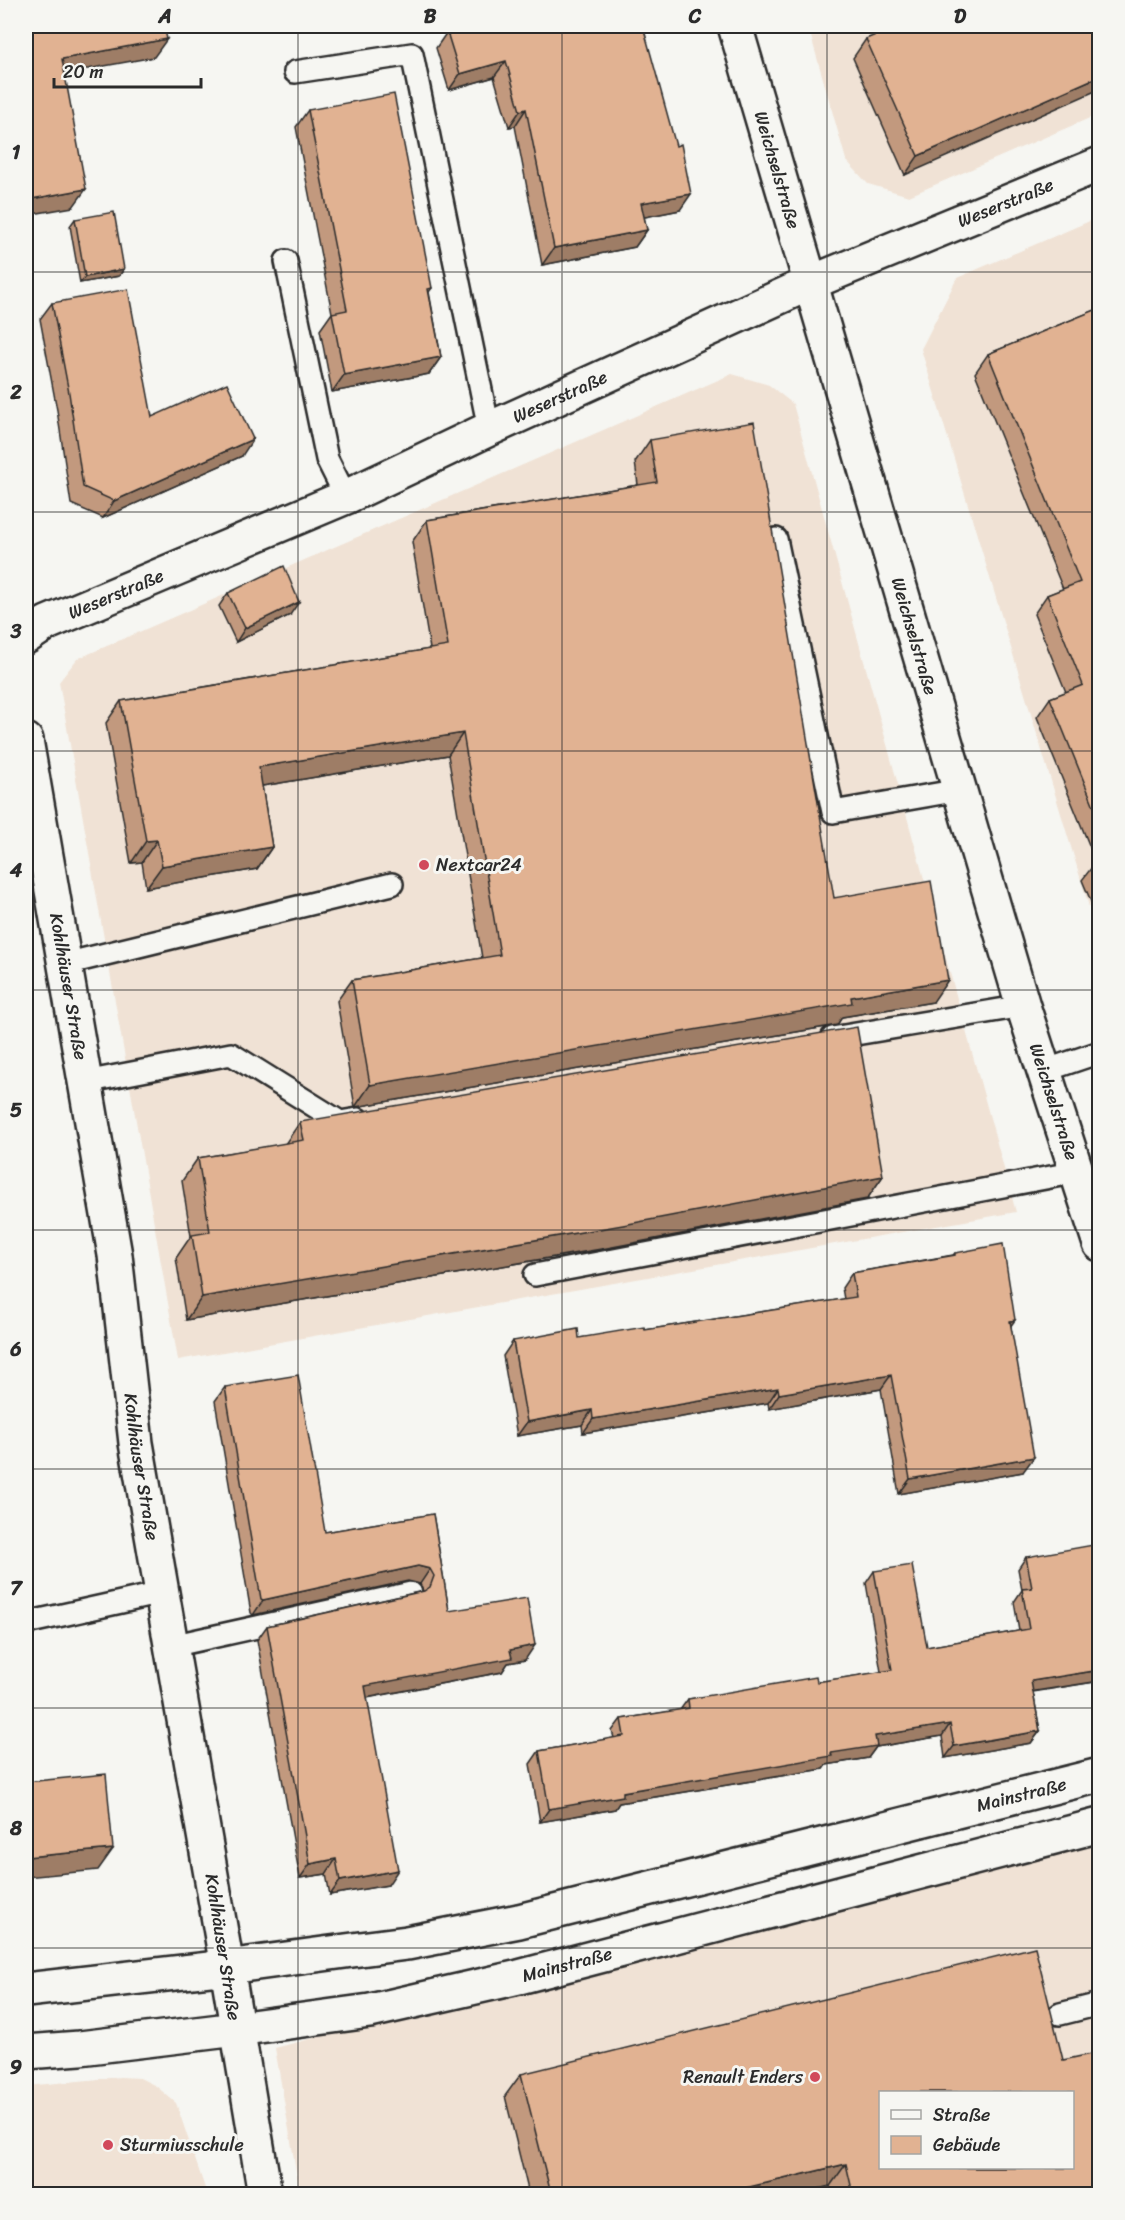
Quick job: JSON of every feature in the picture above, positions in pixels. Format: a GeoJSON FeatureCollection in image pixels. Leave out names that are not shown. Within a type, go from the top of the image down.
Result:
{"type":"FeatureCollection","features":[{"type":"Feature","properties":{"kind":"street","name":"Weichselstraße"},"geometry":{"type":"LineString","coordinates":[[735,26],[1023,1005],[1100,1244]]}},
{"type":"Feature","properties":{"kind":"street","name":"Weserstraße"},"geometry":{"type":"LineString","coordinates":[[26,637],[47,623],[346,497],[489,429],[810,283],[1100,164]]}},
{"type":"Feature","properties":{"kind":"street","name":"Kohlhäuser Straße"},"geometry":{"type":"LineString","coordinates":[[26,740],[115,1255],[136,1443],[266,2194]]}},
{"type":"Feature","properties":{"kind":"street","name":"Mainstraße"},"geometry":{"type":"LineString","coordinates":[[26,1990],[407,1943],[519,1922],[1100,1775]]}},
{"type":"Feature","properties":{"kind":"street","name":"Mainstraße"},"geometry":{"type":"LineString","coordinates":[[26,2052],[80,2048],[370,2011],[519,1977],[1100,1825]]}},
{"type":"Feature","properties":{"kind":"lane"},"geometry":{"type":"LineString","coordinates":[[295,72],[412,54],[489,429]]}},
{"type":"Feature","properties":{"kind":"lane"},"geometry":{"type":"LineString","coordinates":[[286,261],[327,459],[346,497]]}},
{"type":"Feature","properties":{"kind":"lane"},"geometry":{"type":"LineString","coordinates":[[776,538],[833,812],[960,790]]}},
{"type":"Feature","properties":{"kind":"lane"},"geometry":{"type":"LineString","coordinates":[[64,964],[392,885]]}},
{"type":"Feature","properties":{"kind":"lane"},"geometry":{"type":"LineString","coordinates":[[818,1041],[1023,1005]]}},
{"type":"Feature","properties":{"kind":"lane"},"geometry":{"type":"LineString","coordinates":[[1044,1071],[1100,1052]]}},
{"type":"Feature","properties":{"kind":"lane"},"geometry":{"type":"LineString","coordinates":[[85,1082],[231,1054],[340,1122],[375,1116]]}},
{"type":"Feature","properties":{"kind":"lane"},"geometry":{"type":"LineString","coordinates":[[535,1275],[1077,1172]]}},
{"type":"Feature","properties":{"kind":"lane"},"geometry":{"type":"LineString","coordinates":[[26,1623],[162,1593]]}},
{"type":"Feature","properties":{"kind":"lane"},"geometry":{"type":"LineString","coordinates":[[171,1646],[411,1593]]}},
{"type":"Feature","properties":{"kind":"lane"},"geometry":{"type":"LineString","coordinates":[[1060,2014],[1100,2004]]}},
{"type":"Feature","properties":{"kind":"shaded area"},"geometry":{"type":"Polygon","coordinates":[[[808,26],[1099,26],[1099,114],[909,196],[868,184],[846,160],[808,26]]]}},
{"type":"Feature","properties":{"kind":"shaded area"},"geometry":{"type":"Polygon","coordinates":[[[1099,217],[1099,940],[921,349],[957,278],[1099,217]]]}},
{"type":"Feature","properties":{"kind":"shaded area"},"geometry":{"type":"Polygon","coordinates":[[[732,374],[769,385],[793,404],[1016,1212],[178,1360],[59,682],[77,659],[732,374]]]}},
{"type":"Feature","properties":{"kind":"shaded area"},"geometry":{"type":"Polygon","coordinates":[[[1099,1832],[1099,2194],[300,2194],[275,2048],[554,1976],[866,1906],[1099,1832]]]}},
{"type":"Feature","properties":{"kind":"shaded area","name":"Sturmiusschule"},"geometry":{"type":"Polygon","coordinates":[[[120,2077],[140,2078],[156,2086],[176,2103],[207,2194],[26,2194],[26,2086],[120,2077]]]}},
{"type":"Feature","properties":{"kind":"building"},"geometry":{"type":"Polygon","coordinates":[[[26,26],[164,26],[167,39],[62,59],[86,189],[26,200],[26,26]]]}},
{"type":"Feature","properties":{"kind":"building"},"geometry":{"type":"Polygon","coordinates":[[[469,26],[643,26],[676,146],[681,144],[691,194],[641,203],[647,230],[554,248],[526,109],[520,111],[506,61],[460,74],[447,32],[469,26]]]}},
{"type":"Feature","properties":{"kind":"building"},"geometry":{"type":"Polygon","coordinates":[[[897,26],[1100,26],[1100,76],[918,156],[866,39],[897,26]]]}},
{"type":"Feature","properties":{"kind":"building"},"geometry":{"type":"Polygon","coordinates":[[[394,94],[432,288],[428,289],[441,357],[344,375],[332,313],[347,310],[308,110],[394,94]]]}},
{"type":"Feature","properties":{"kind":"building"},"geometry":{"type":"Polygon","coordinates":[[[114,212],[124,269],[85,277],[75,219],[114,212]]]}},
{"type":"Feature","properties":{"kind":"building"},"geometry":{"type":"Polygon","coordinates":[[[128,289],[152,417],[227,383],[253,439],[114,501],[83,487],[69,393],[52,303],[128,289]]]}},
{"type":"Feature","properties":{"kind":"building"},"geometry":{"type":"Polygon","coordinates":[[[1100,308],[1100,821],[1050,698],[1083,685],[1047,595],[1080,582],[988,354],[1100,308]]]}},
{"type":"Feature","properties":{"kind":"building"},"geometry":{"type":"Polygon","coordinates":[[[754,422],[834,898],[931,881],[948,980],[851,997],[852,1003],[370,1085],[352,980],[500,955],[463,733],[259,767],[272,847],[162,866],[157,840],[146,841],[121,701],[448,646],[427,520],[657,482],[650,440],[754,422]]]}},
{"type":"Feature","properties":{"kind":"building"},"geometry":{"type":"Polygon","coordinates":[[[284,566],[299,602],[245,628],[228,593],[284,566]]]}},
{"type":"Feature","properties":{"kind":"building"},"geometry":{"type":"Polygon","coordinates":[[[1100,860],[1100,872],[1095,862],[1100,860]]]}},
{"type":"Feature","properties":{"kind":"building"},"geometry":{"type":"Polygon","coordinates":[[[857,1027],[883,1176],[623,1225],[202,1297],[192,1235],[210,1232],[198,1158],[304,1140],[300,1122],[857,1027]]]}},
{"type":"Feature","properties":{"kind":"building"},"geometry":{"type":"Polygon","coordinates":[[[1003,1244],[1015,1320],[1010,1321],[1034,1457],[910,1479],[891,1375],[779,1394],[778,1388],[593,1419],[592,1410],[527,1422],[513,1341],[578,1329],[579,1338],[644,1327],[645,1330],[856,1297],[852,1273],[1003,1244]]]}},
{"type":"Feature","properties":{"kind":"building"},"geometry":{"type":"Polygon","coordinates":[[[298,1375],[325,1532],[433,1514],[449,1611],[527,1598],[535,1645],[510,1650],[512,1658],[365,1686],[398,1870],[340,1881],[336,1859],[310,1864],[267,1626],[424,1591],[430,1587],[434,1576],[430,1569],[418,1566],[261,1599],[225,1387],[298,1375]]]}},
{"type":"Feature","properties":{"kind":"building"},"geometry":{"type":"Polygon","coordinates":[[[26,1526],[32,1589],[26,1589],[26,1526]]]}},
{"type":"Feature","properties":{"kind":"building"},"geometry":{"type":"Polygon","coordinates":[[[1093,1545],[1100,1583],[1100,1670],[1031,1681],[1040,1731],[954,1746],[950,1724],[875,1736],[877,1746],[831,1753],[832,1756],[623,1792],[623,1796],[549,1809],[539,1751],[624,1736],[621,1719],[689,1708],[688,1699],[816,1677],[817,1682],[892,1670],[874,1571],[912,1565],[927,1647],[1029,1629],[1022,1589],[1032,1588],[1026,1557],[1093,1545]]]}},
{"type":"Feature","properties":{"kind":"building"},"geometry":{"type":"Polygon","coordinates":[[[106,1774],[113,1849],[26,1857],[26,1782],[106,1774]]]}},
{"type":"Feature","properties":{"kind":"building","name":"Renault Enders"},"geometry":{"type":"Polygon","coordinates":[[[1035,1947],[1063,2060],[1100,2052],[1100,2194],[853,2194],[846,2164],[720,2194],[551,2194],[521,2074],[1035,1947]]]}},
{"type":"Feature","properties":{"kind":"place","name":"Nextcar24"},"geometry":{"type":"Point","coordinates":[424,865]}},
{"type":"Feature","properties":{"kind":"place","name":"Renault Enders"},"geometry":{"type":"Point","coordinates":[815,2077]}},
{"type":"Feature","properties":{"kind":"place","name":"Sturmiusschule"},"geometry":{"type":"Point","coordinates":[108,2145]}}]}
